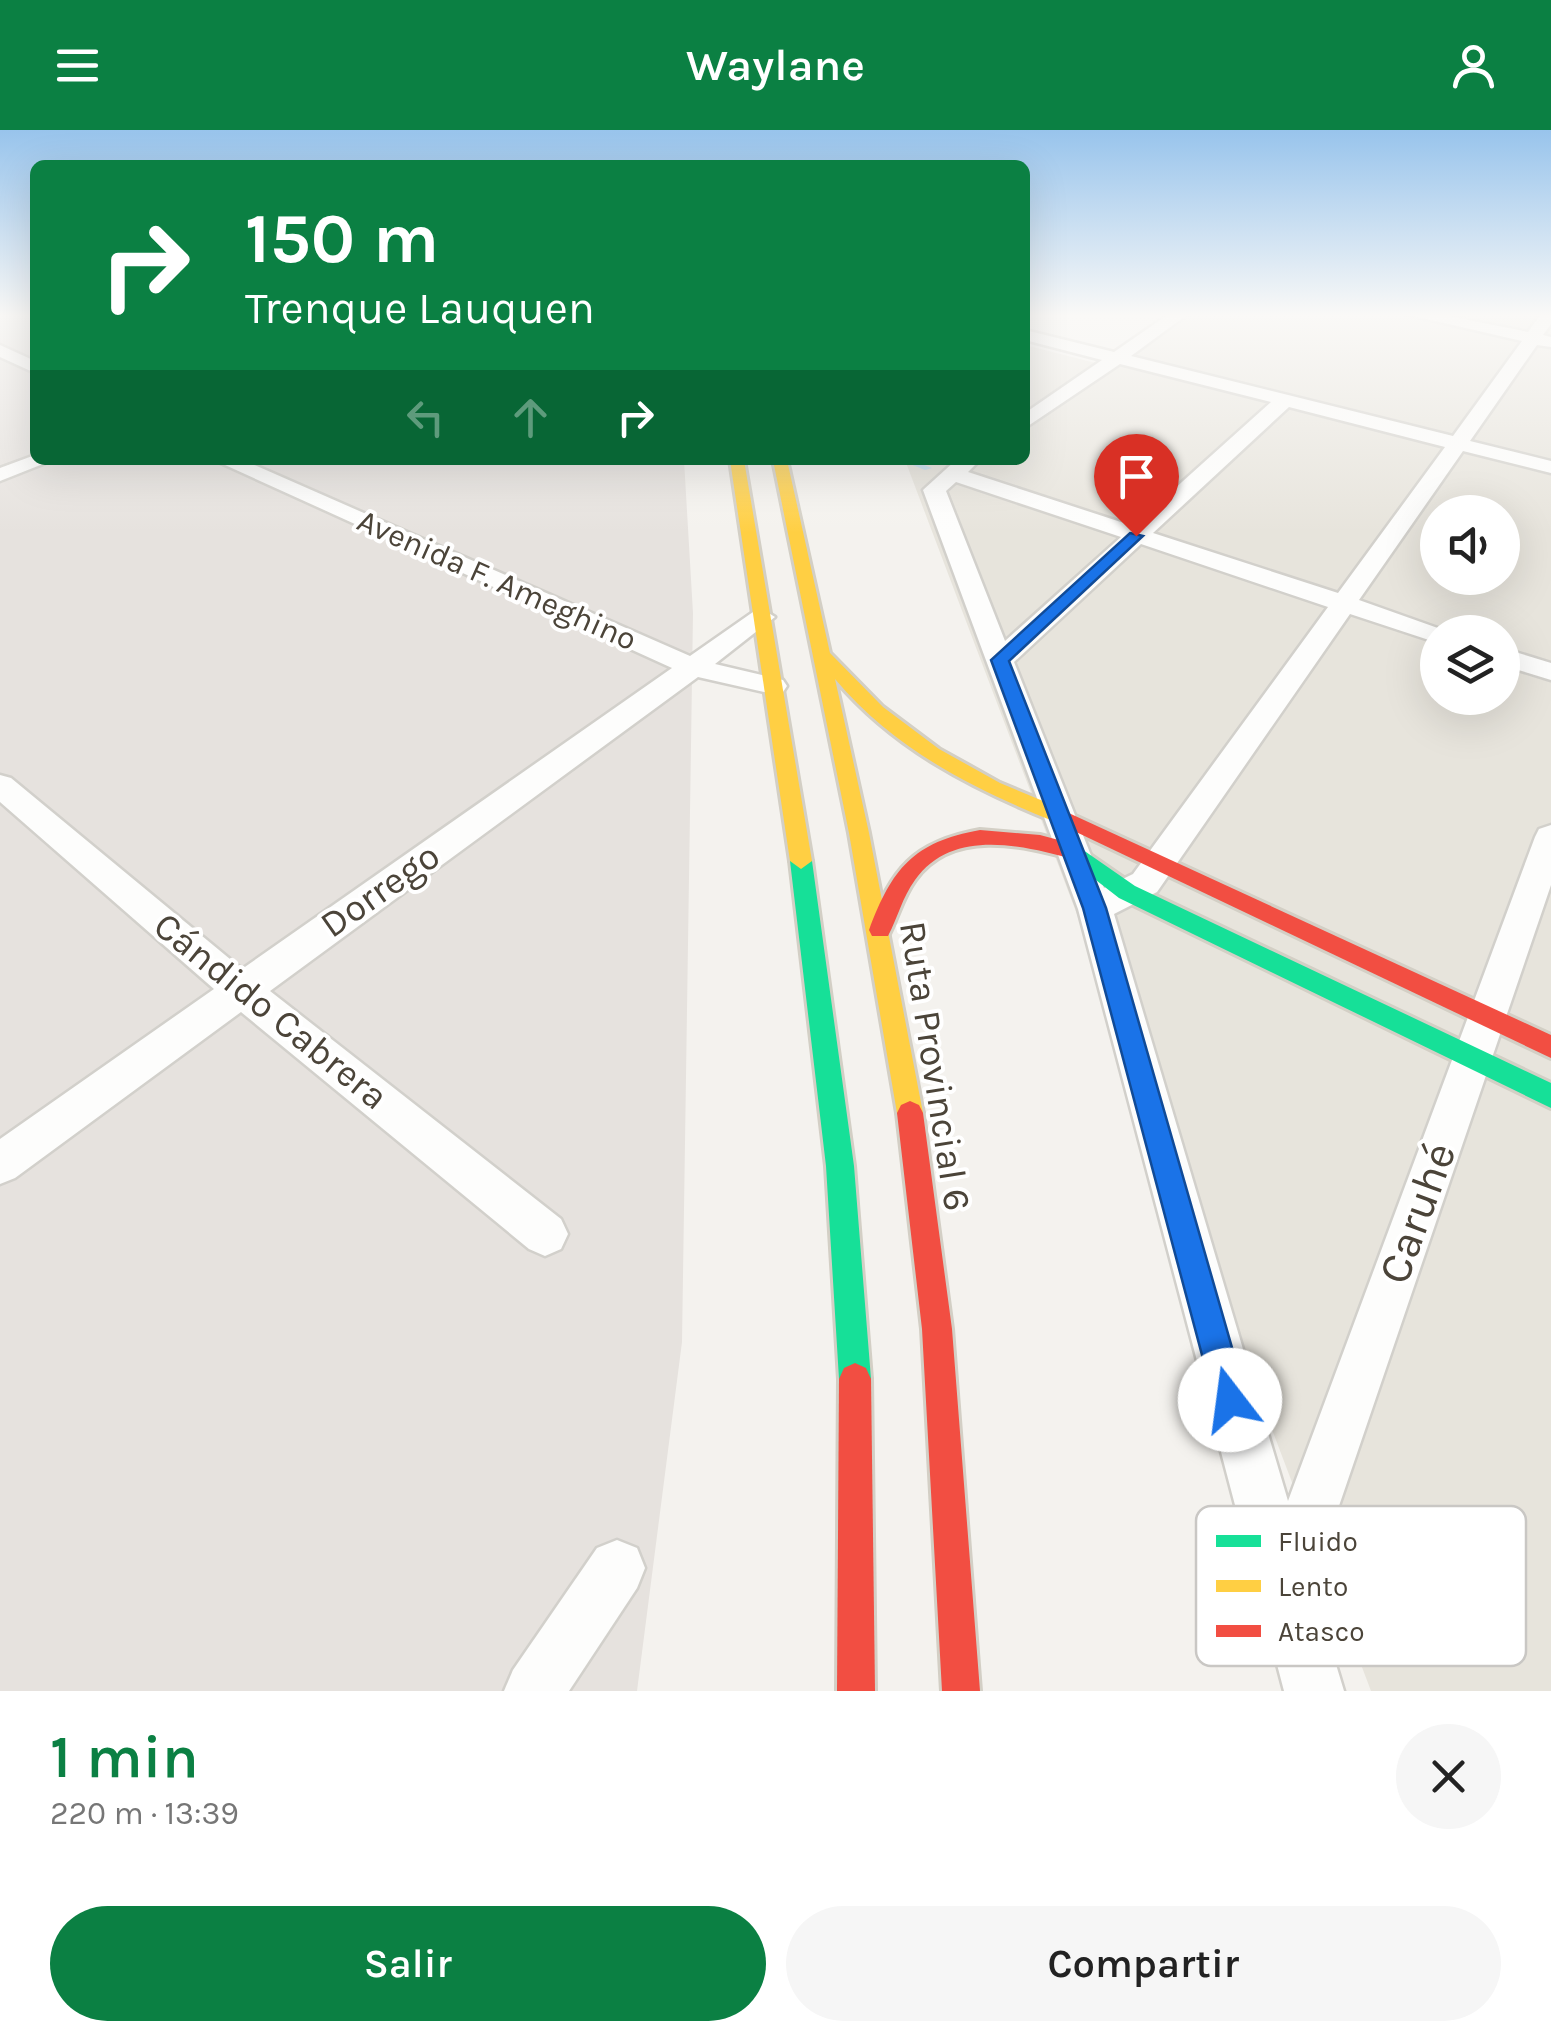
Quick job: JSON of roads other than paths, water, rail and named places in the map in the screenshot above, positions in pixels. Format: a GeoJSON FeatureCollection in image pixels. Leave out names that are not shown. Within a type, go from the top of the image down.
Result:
{"type":"FeatureCollection","features":[{"type":"Feature","properties":{"kind":"main road"},"geometry":{"type":"LineString","coordinates":[[738,465],[822,1000],[850,1268],[860,1513],[856,1691]]}},
{"type":"Feature","properties":{"kind":"main road","name":"Ruta Provincial 6"},"geometry":{"type":"LineString","coordinates":[[781,465],[880,930],[926,1230],[946,1433],[961,1691]]}},
{"type":"Feature","properties":{"kind":"main road"},"geometry":{"type":"LineString","coordinates":[[818,645],[863,706],[908,741],[1066,834],[1158,865],[1479,1037],[1551,1096]]}},
{"type":"Feature","properties":{"kind":"main road"},"geometry":{"type":"LineString","coordinates":[[880,930],[885,900],[917,857],[973,837],[1008,835],[1041,840],[1066,834]]}},
{"type":"Feature","properties":{"kind":"main road"},"geometry":{"type":"LineString","coordinates":[[1111,900],[1479,1037],[1551,1047]]}},
{"type":"Feature","properties":{"kind":"street"},"geometry":{"type":"LineString","coordinates":[[1030,419],[1076,387]]}},
{"type":"Feature","properties":{"kind":"street"},"geometry":{"type":"LineString","coordinates":[[1233,387],[1551,468]]}},
{"type":"Feature","properties":{"kind":"street"},"geometry":{"type":"LineString","coordinates":[[1111,900],[1145,883],[1458,444],[1505,387]]}},
{"type":"Feature","properties":{"kind":"street"},"geometry":{"type":"LineString","coordinates":[[1000,660],[1285,400]]}},
{"type":"Feature","properties":{"kind":"street"},"geometry":{"type":"LineString","coordinates":[[0,476],[30,465]]}},
{"type":"Feature","properties":{"kind":"street","name":"Avenida F. Ameghino"},"geometry":{"type":"LineString","coordinates":[[237,465],[692,668],[773,686]]}},
{"type":"Feature","properties":{"kind":"street"},"geometry":{"type":"LineString","coordinates":[[959,465],[934,490],[1066,834],[1111,900],[1261,1506]]}},
{"type":"Feature","properties":{"kind":"street"},"geometry":{"type":"LineString","coordinates":[[962,465],[1136,536],[1420,628]]}},
{"type":"Feature","properties":{"kind":"street","name":"Dorrego"},"geometry":{"type":"LineString","coordinates":[[0,1164],[762,618]]}},
{"type":"Feature","properties":{"kind":"street"},"geometry":{"type":"LineString","coordinates":[[1520,662],[1551,672]]}},
{"type":"Feature","properties":{"kind":"street","name":"Cándido Cabrera"},"geometry":{"type":"LineString","coordinates":[[0,785],[240,989],[545,1234]]}},
{"type":"Feature","properties":{"kind":"street","name":"Caruhé"},"geometry":{"type":"LineString","coordinates":[[1312,1506],[1551,837]]}},
{"type":"Feature","properties":{"kind":"street"},"geometry":{"type":"LineString","coordinates":[[534,1691],[617,1568]]}},
{"type":"Feature","properties":{"kind":"street"},"geometry":{"type":"LineString","coordinates":[[1306,1666],[1314,1691]]}},
{"type":"Feature","properties":{"kind":"waterway"},"geometry":{"type":"LineString","coordinates":[[919,465],[928,468]]}}]}
